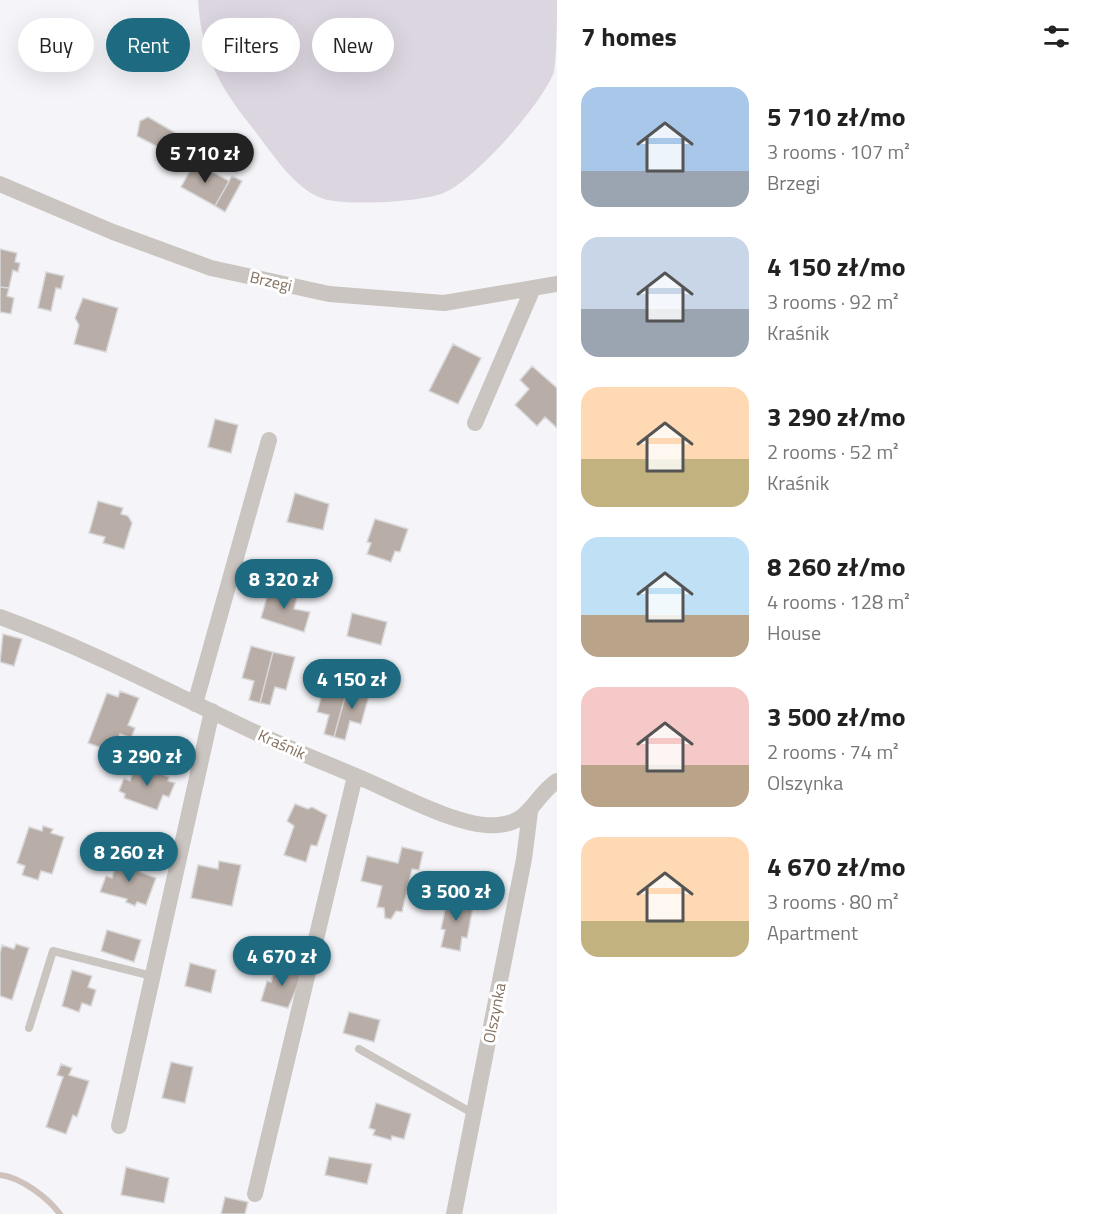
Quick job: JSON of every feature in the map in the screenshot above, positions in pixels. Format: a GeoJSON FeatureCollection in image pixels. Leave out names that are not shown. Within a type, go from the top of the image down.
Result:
{"type":"FeatureCollection","features":[{"type":"Feature","properties":{"kind":"street","name":"Brzegi"},"geometry":{"type":"LineString","coordinates":[[0,184],[113,232],[211,268],[329,294],[444,303],[557,284]]}},
{"type":"Feature","properties":{"kind":"street"},"geometry":{"type":"LineString","coordinates":[[476,423],[533,288]]}},
{"type":"Feature","properties":{"kind":"street"},"geometry":{"type":"LineString","coordinates":[[195,704],[268,440]]}},
{"type":"Feature","properties":{"kind":"street","name":"Kraśnik"},"geometry":{"type":"LineString","coordinates":[[0,617],[56,638],[355,776],[473,823],[495,826],[513,823],[530,812],[547,788],[557,781]]}},
{"type":"Feature","properties":{"kind":"street"},"geometry":{"type":"LineString","coordinates":[[119,1126],[212,711]]}},
{"type":"Feature","properties":{"kind":"street"},"geometry":{"type":"LineString","coordinates":[[255,1194],[355,776]]}},
{"type":"Feature","properties":{"kind":"street","name":"Olszynka"},"geometry":{"type":"LineString","coordinates":[[454,1214],[524,859],[530,812]]}},
{"type":"Feature","properties":{"kind":"lane"},"geometry":{"type":"LineString","coordinates":[[29,1028],[53,951],[152,976]]}},
{"type":"Feature","properties":{"kind":"lane"},"geometry":{"type":"LineString","coordinates":[[359,1049],[474,1114]]}},
{"type":"Feature","properties":{"kind":"shaded area"},"geometry":{"type":"Polygon","coordinates":[[[198,0],[557,0],[554,72],[522,122],[487,159],[454,187],[430,197],[400,201],[365,203],[335,201],[313,194],[293,178],[240,111],[216,72],[300,72],[300,18],[202,18],[202,30],[198,0]]]}},
{"type":"Feature","properties":{"kind":"building"},"geometry":{"type":"Polygon","coordinates":[[[148,117],[179,135],[171,149],[163,144],[160,148],[137,136],[140,121],[148,117]]]}},
{"type":"Feature","properties":{"kind":"building"},"geometry":{"type":"Polygon","coordinates":[[[195,162],[229,181],[215,206],[181,187],[195,162]]]}},
{"type":"Feature","properties":{"kind":"building"},"geometry":{"type":"Polygon","coordinates":[[[232,176],[242,181],[225,212],[215,206],[232,176]]]}},
{"type":"Feature","properties":{"kind":"building"},"geometry":{"type":"Polygon","coordinates":[[[0,249],[17,253],[15,262],[20,263],[18,272],[13,270],[9,288],[0,287],[0,249]]]}},
{"type":"Feature","properties":{"kind":"building"},"geometry":{"type":"Polygon","coordinates":[[[46,272],[64,276],[61,289],[56,288],[51,311],[38,308],[46,272]]]}},
{"type":"Feature","properties":{"kind":"building"},"geometry":{"type":"Polygon","coordinates":[[[0,287],[9,288],[7,296],[14,298],[11,314],[0,312],[0,287]]]}},
{"type":"Feature","properties":{"kind":"building"},"geometry":{"type":"Polygon","coordinates":[[[83,298],[118,308],[106,352],[74,344],[79,325],[75,318],[83,298]]]}},
{"type":"Feature","properties":{"kind":"building"},"geometry":{"type":"Polygon","coordinates":[[[453,344],[481,358],[458,404],[429,391],[453,344]]]}},
{"type":"Feature","properties":{"kind":"building"},"geometry":{"type":"Polygon","coordinates":[[[532,366],[557,388],[557,428],[545,417],[537,426],[515,405],[529,389],[520,380],[532,366]]]}},
{"type":"Feature","properties":{"kind":"building"},"geometry":{"type":"Polygon","coordinates":[[[215,419],[238,425],[231,453],[208,447],[215,419]]]}},
{"type":"Feature","properties":{"kind":"building"},"geometry":{"type":"Polygon","coordinates":[[[295,493],[329,504],[323,530],[287,522],[295,493]]]}},
{"type":"Feature","properties":{"kind":"building"},"geometry":{"type":"Polygon","coordinates":[[[98,501],[123,508],[121,514],[128,516],[132,523],[124,549],[103,543],[105,537],[89,533],[98,501]]]}},
{"type":"Feature","properties":{"kind":"building"},"geometry":{"type":"Polygon","coordinates":[[[375,519],[408,529],[400,552],[395,551],[391,562],[367,554],[371,543],[367,542],[375,519]]]}},
{"type":"Feature","properties":{"kind":"building"},"geometry":{"type":"Polygon","coordinates":[[[270,586],[297,597],[294,609],[310,612],[304,632],[261,618],[270,586]]]}},
{"type":"Feature","properties":{"kind":"building"},"geometry":{"type":"Polygon","coordinates":[[[352,613],[387,622],[381,645],[347,636],[352,613]]]}},
{"type":"Feature","properties":{"kind":"building"},"geometry":{"type":"Polygon","coordinates":[[[3,634],[22,639],[14,666],[0,662],[3,634]]]}},
{"type":"Feature","properties":{"kind":"building"},"geometry":{"type":"Polygon","coordinates":[[[251,646],[273,652],[260,703],[249,700],[254,681],[242,678],[251,646]]]}},
{"type":"Feature","properties":{"kind":"building"},"geometry":{"type":"Polygon","coordinates":[[[273,652],[295,657],[286,690],[275,687],[270,705],[260,703],[273,652]]]}},
{"type":"Feature","properties":{"kind":"building"},"geometry":{"type":"Polygon","coordinates":[[[326,680],[348,686],[334,737],[324,734],[329,715],[317,712],[326,680]]]}},
{"type":"Feature","properties":{"kind":"building"},"geometry":{"type":"Polygon","coordinates":[[[348,686],[370,692],[361,724],[350,721],[345,740],[334,737],[348,686]]]}},
{"type":"Feature","properties":{"kind":"building"},"geometry":{"type":"Polygon","coordinates":[[[120,691],[139,698],[128,725],[135,728],[131,738],[120,734],[113,752],[88,743],[107,693],[118,697],[120,691]]]}},
{"type":"Feature","properties":{"kind":"building"},"geometry":{"type":"Polygon","coordinates":[[[136,764],[169,777],[168,781],[175,783],[169,797],[163,795],[157,810],[124,798],[125,794],[119,791],[124,778],[130,781],[136,764]]]}},
{"type":"Feature","properties":{"kind":"building"},"geometry":{"type":"Polygon","coordinates":[[[295,804],[308,809],[312,807],[327,815],[317,846],[311,845],[306,862],[284,855],[294,826],[287,821],[295,804]]]}},
{"type":"Feature","properties":{"kind":"building"},"geometry":{"type":"Polygon","coordinates":[[[43,826],[53,829],[51,833],[64,837],[52,874],[41,871],[38,880],[22,875],[25,866],[17,863],[29,827],[42,831],[43,826]]]}},
{"type":"Feature","properties":{"kind":"building"},"geometry":{"type":"Polygon","coordinates":[[[402,847],[423,852],[419,870],[412,869],[402,912],[396,911],[391,919],[385,918],[384,908],[377,907],[382,886],[361,881],[367,856],[398,863],[402,847]]]}},
{"type":"Feature","properties":{"kind":"building"},"geometry":{"type":"Polygon","coordinates":[[[118,858],[142,866],[140,872],[156,878],[146,905],[137,902],[135,906],[126,902],[127,899],[100,892],[106,876],[112,878],[118,858]]]}},
{"type":"Feature","properties":{"kind":"building"},"geometry":{"type":"Polygon","coordinates":[[[219,861],[241,865],[232,906],[191,898],[198,865],[218,869],[219,861]]]}},
{"type":"Feature","properties":{"kind":"building"},"geometry":{"type":"Polygon","coordinates":[[[448,896],[474,901],[467,938],[462,937],[460,951],[441,947],[445,930],[441,929],[448,896]]]}},
{"type":"Feature","properties":{"kind":"building"},"geometry":{"type":"Polygon","coordinates":[[[107,930],[141,940],[134,962],[101,951],[107,930]]]}},
{"type":"Feature","properties":{"kind":"building"},"geometry":{"type":"Polygon","coordinates":[[[16,944],[29,948],[12,1000],[0,996],[0,953],[2,945],[14,949],[16,944]]]}},
{"type":"Feature","properties":{"kind":"building"},"geometry":{"type":"Polygon","coordinates":[[[190,963],[216,970],[211,993],[185,986],[190,963]]]}},
{"type":"Feature","properties":{"kind":"building"},"geometry":{"type":"Polygon","coordinates":[[[284,967],[303,973],[288,1008],[261,1001],[267,981],[271,982],[275,969],[283,971],[284,967]]]}},
{"type":"Feature","properties":{"kind":"building"},"geometry":{"type":"Polygon","coordinates":[[[72,970],[92,976],[88,987],[96,990],[91,1006],[82,1003],[79,1012],[62,1006],[72,970]]]}},
{"type":"Feature","properties":{"kind":"building"},"geometry":{"type":"Polygon","coordinates":[[[349,1012],[380,1020],[374,1042],[343,1033],[349,1012]]]}},
{"type":"Feature","properties":{"kind":"building"},"geometry":{"type":"Polygon","coordinates":[[[171,1062],[193,1067],[185,1103],[162,1098],[171,1062]]]}},
{"type":"Feature","properties":{"kind":"building"},"geometry":{"type":"Polygon","coordinates":[[[61,1064],[72,1068],[69,1075],[89,1081],[77,1117],[73,1115],[66,1134],[46,1127],[63,1077],[57,1075],[61,1064]]]}},
{"type":"Feature","properties":{"kind":"building"},"geometry":{"type":"Polygon","coordinates":[[[376,1103],[411,1114],[404,1139],[392,1136],[391,1140],[373,1135],[375,1130],[369,1128],[376,1103]]]}},
{"type":"Feature","properties":{"kind":"building"},"geometry":{"type":"Polygon","coordinates":[[[329,1157],[372,1164],[367,1184],[325,1175],[329,1157]]]}},
{"type":"Feature","properties":{"kind":"building"},"geometry":{"type":"Polygon","coordinates":[[[126,1167],[169,1178],[164,1203],[121,1195],[126,1167]]]}},
{"type":"Feature","properties":{"kind":"building"},"geometry":{"type":"Polygon","coordinates":[[[225,1197],[248,1202],[245,1214],[221,1214],[225,1197]]]}},
{"type":"Feature","properties":{"kind":"waterway"},"geometry":{"type":"LineString","coordinates":[[0,1175],[17,1180],[33,1189],[49,1201],[60,1214]]}}]}
